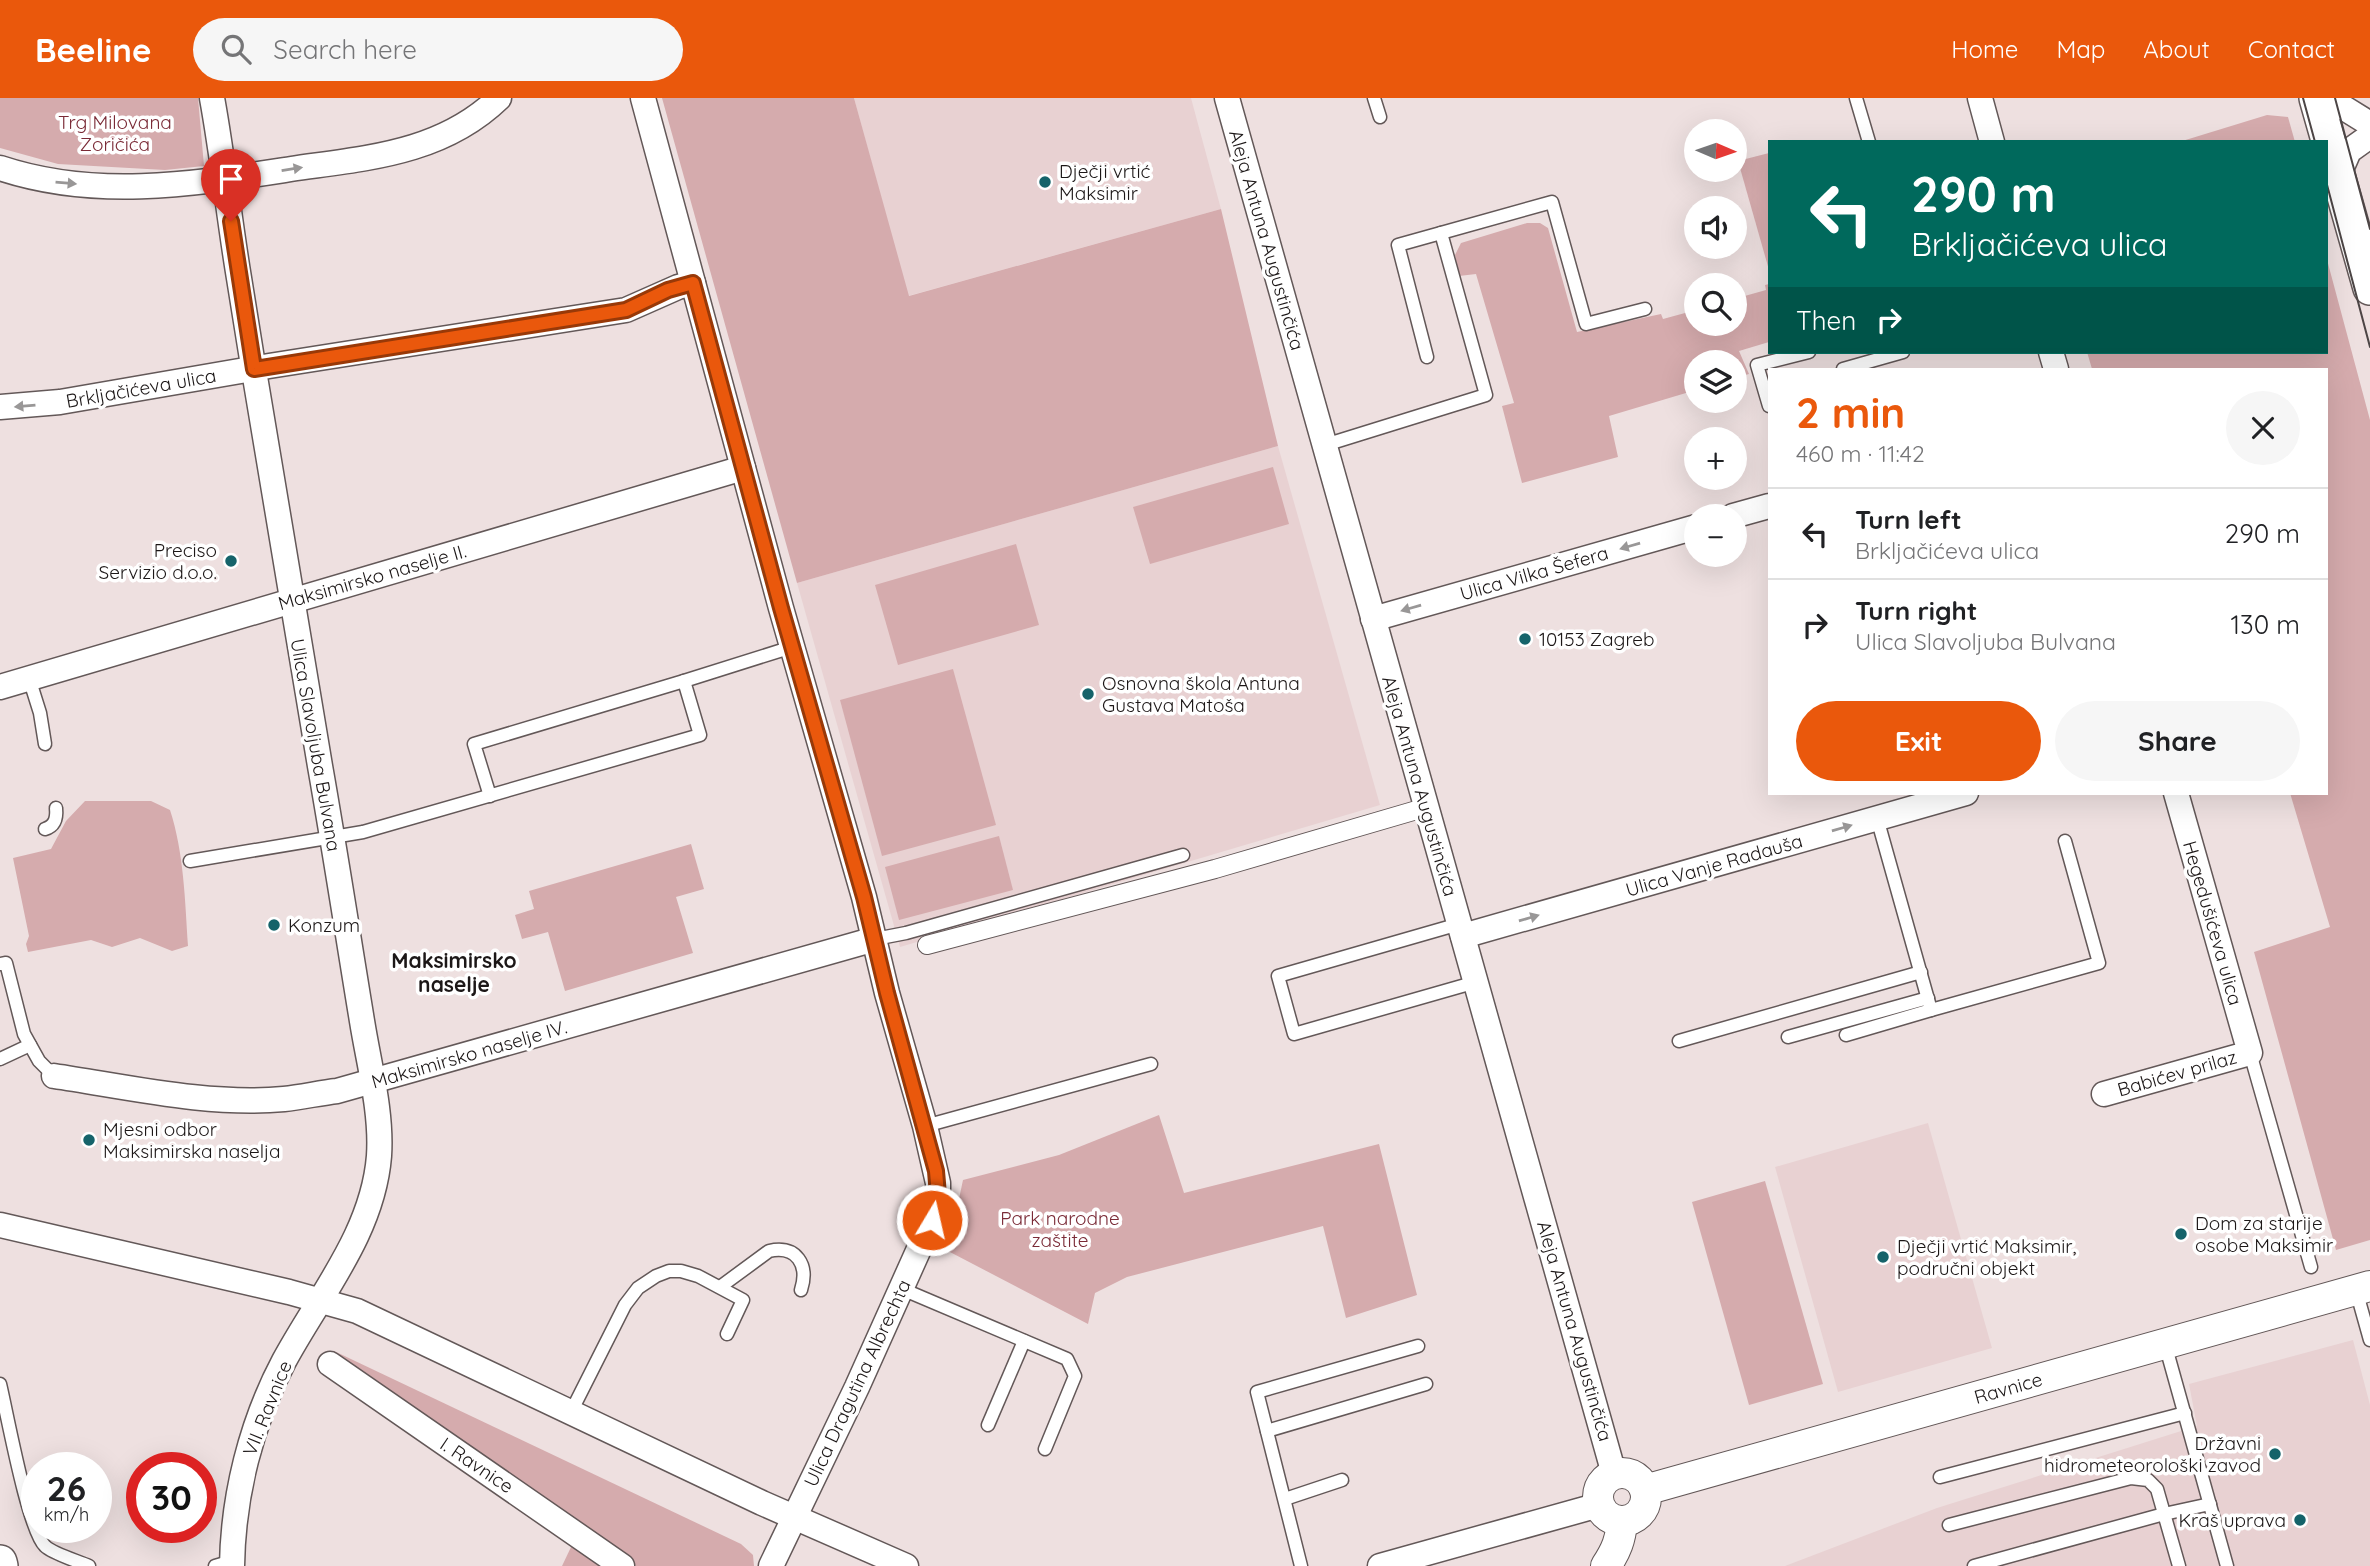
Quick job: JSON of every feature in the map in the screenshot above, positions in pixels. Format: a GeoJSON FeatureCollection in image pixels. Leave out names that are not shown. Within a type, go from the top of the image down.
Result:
{"type":"FeatureCollection","features":[{"type":"Feature","properties":{"kind":"main road"},"geometry":{"type":"LineString","coordinates":[[2316,98],[2370,288]]}},
{"type":"Feature","properties":{"kind":"street"},"geometry":{"type":"LineString","coordinates":[[212,98],[225,179]]}},
{"type":"Feature","properties":{"kind":"street"},"geometry":{"type":"LineString","coordinates":[[0,168],[56,183],[112,188],[158,187],[225,179],[385,155],[416,147],[467,125],[499,98]]}},
{"type":"Feature","properties":{"kind":"street","name":"Ulica Dragutina Albrechta"},"geometry":{"type":"LineString","coordinates":[[643,98],[792,647],[875,939],[887,993],[936,1171],[938,1195],[932,1220],[771,1566]]}},
{"type":"Feature","properties":{"kind":"street","name":"Aleja Antuna Augustinčića"},"geometry":{"type":"LineString","coordinates":[[1227,98],[1614,1474]]}},
{"type":"Feature","properties":{"kind":"street"},"geometry":{"type":"LineString","coordinates":[[1980,98],[1991,140]]}},
{"type":"Feature","properties":{"kind":"street"},"geometry":{"type":"LineString","coordinates":[[2328,98],[2370,124]]}},
{"type":"Feature","properties":{"kind":"street"},"geometry":{"type":"LineString","coordinates":[[2339,174],[2349,151],[2370,136]]}},
{"type":"Feature","properties":{"kind":"street","name":"Ulica Slavoljuba Bulvana"},"geometry":{"type":"LineString","coordinates":[[225,179],[291,601],[333,836],[380,1146],[370,1199],[355,1240],[320,1299]]}},
{"type":"Feature","properties":{"kind":"street","name":"Brkljačićeva ulica"},"geometry":{"type":"LineString","coordinates":[[0,407],[60,402],[626,310],[668,290],[693,283]]}},
{"type":"Feature","properties":{"kind":"street","name":"Maksimirsko naselje II."},"geometry":{"type":"LineString","coordinates":[[0,687],[743,468]]}},
{"type":"Feature","properties":{"kind":"street"},"geometry":{"type":"LineString","coordinates":[[1747,512],[1768,506]]}},
{"type":"Feature","properties":{"kind":"street","name":"Ulica Vilka Šefera"},"geometry":{"type":"LineString","coordinates":[[1373,619],[1684,530]]}},
{"type":"Feature","properties":{"kind":"street","name":"Ulica Vanje Radauša"},"geometry":{"type":"LineString","coordinates":[[1461,930],[1877,818],[1924,799],[1952,795]]}},
{"type":"Feature","properties":{"kind":"street","name":"Hegedušićeva ulica"},"geometry":{"type":"LineString","coordinates":[[2177,795],[2250,1053]]}},
{"type":"Feature","properties":{"kind":"street"},"geometry":{"type":"LineString","coordinates":[[927,945],[1215,869],[1427,807]]}},
{"type":"Feature","properties":{"kind":"street","name":"Maksimirsko naselje IV."},"geometry":{"type":"LineString","coordinates":[[54,1076],[197,1097],[240,1100],[283,1099],[337,1090],[875,939]]}},
{"type":"Feature","properties":{"kind":"street","name":"Babićev prilaz"},"geometry":{"type":"LineString","coordinates":[[2105,1094],[2250,1053]]}},
{"type":"Feature","properties":{"kind":"street"},"geometry":{"type":"LineString","coordinates":[[0,1225],[320,1299],[357,1311],[794,1518],[906,1566]]}},
{"type":"Feature","properties":{"kind":"street","name":"Ravnice"},"geometry":{"type":"LineString","coordinates":[[1645,1490],[2363,1288]]}},
{"type":"Feature","properties":{"kind":"street","name":"VII. Ravnice"},"geometry":{"type":"LineString","coordinates":[[227,1564],[246,1457],[259,1418],[283,1364],[320,1299]]}},
{"type":"Feature","properties":{"kind":"street","name":"I. Ravnice"},"geometry":{"type":"LineString","coordinates":[[330,1364],[622,1566]]}},
{"type":"Feature","properties":{"kind":"street"},"geometry":{"type":"LineString","coordinates":[[1380,1566],[1610,1513],[1629,1520],[1642,1511],[1646,1497],[1645,1490],[1636,1477],[1629,1473],[1614,1474],[1602,1483],[1598,1490],[1610,1513],[1622,1535],[1606,1566]]}},
{"type":"Feature","properties":{"kind":"lane"},"geometry":{"type":"LineString","coordinates":[[1374,98],[1380,117]]}},
{"type":"Feature","properties":{"kind":"lane"},"geometry":{"type":"LineString","coordinates":[[1856,98],[1868,140]]}},
{"type":"Feature","properties":{"kind":"lane"},"geometry":{"type":"LineString","coordinates":[[1427,357],[1398,245],[1552,202],[1586,324],[1645,309]]}},
{"type":"Feature","properties":{"kind":"lane"},"geometry":{"type":"LineString","coordinates":[[1325,445],[1486,395],[1441,233]]}},
{"type":"Feature","properties":{"kind":"lane"},"geometry":{"type":"LineString","coordinates":[[1768,403],[1757,365],[1801,354]]}},
{"type":"Feature","properties":{"kind":"lane"},"geometry":{"type":"LineString","coordinates":[[1847,368],[1896,354]]}},
{"type":"Feature","properties":{"kind":"lane"},"geometry":{"type":"LineString","coordinates":[[490,796],[474,744],[792,647]]}},
{"type":"Feature","properties":{"kind":"lane"},"geometry":{"type":"LineString","coordinates":[[29,678],[46,744]]}},
{"type":"Feature","properties":{"kind":"lane"},"geometry":{"type":"LineString","coordinates":[[190,861],[363,832],[700,735],[684,681]]}},
{"type":"Feature","properties":{"kind":"lane"},"geometry":{"type":"LineString","coordinates":[[45,829],[50,828],[55,821],[56,808]]}},
{"type":"Feature","properties":{"kind":"lane"},"geometry":{"type":"LineString","coordinates":[[1877,818],[1930,1004]]}},
{"type":"Feature","properties":{"kind":"lane"},"geometry":{"type":"LineString","coordinates":[[1788,1037],[2099,962],[2065,841]]}},
{"type":"Feature","properties":{"kind":"lane"},"geometry":{"type":"LineString","coordinates":[[875,939],[906,933],[1183,855]]}},
{"type":"Feature","properties":{"kind":"lane"},"geometry":{"type":"LineString","coordinates":[[1461,930],[1278,976],[1294,1034],[1476,982]]}},
{"type":"Feature","properties":{"kind":"lane"},"geometry":{"type":"LineString","coordinates":[[0,964],[6,963],[24,1034],[39,1061],[54,1076]]}},
{"type":"Feature","properties":{"kind":"lane"},"geometry":{"type":"LineString","coordinates":[[1679,1041],[1921,972]]}},
{"type":"Feature","properties":{"kind":"lane"},"geometry":{"type":"LineString","coordinates":[[1846,1035],[1930,1004]]}},
{"type":"Feature","properties":{"kind":"lane"},"geometry":{"type":"LineString","coordinates":[[0,1059],[30,1045]]}},
{"type":"Feature","properties":{"kind":"lane"},"geometry":{"type":"LineString","coordinates":[[2250,1053],[2311,1267]]}},
{"type":"Feature","properties":{"kind":"lane"},"geometry":{"type":"LineString","coordinates":[[925,1126],[1151,1064]]}},
{"type":"Feature","properties":{"kind":"lane"},"geometry":{"type":"LineString","coordinates":[[720,1287],[769,1251],[777,1250],[787,1251],[802,1264],[805,1279],[801,1290]]}},
{"type":"Feature","properties":{"kind":"lane"},"geometry":{"type":"LineString","coordinates":[[571,1412],[625,1305],[638,1288],[656,1276],[669,1271],[681,1271],[698,1276],[743,1300],[727,1334]]}},
{"type":"Feature","properties":{"kind":"lane"},"geometry":{"type":"LineString","coordinates":[[2363,1288],[2370,1340]]}},
{"type":"Feature","properties":{"kind":"lane"},"geometry":{"type":"LineString","coordinates":[[902,1289],[1067,1359],[1075,1376],[1045,1449]]}},
{"type":"Feature","properties":{"kind":"lane"},"geometry":{"type":"LineString","coordinates":[[988,1425],[1024,1341]]}},
{"type":"Feature","properties":{"kind":"lane"},"geometry":{"type":"LineString","coordinates":[[2165,1343],[2227,1566]]}},
{"type":"Feature","properties":{"kind":"lane"},"geometry":{"type":"LineString","coordinates":[[1301,1566],[1257,1392],[1418,1346]]}},
{"type":"Feature","properties":{"kind":"lane"},"geometry":{"type":"LineString","coordinates":[[0,1384],[37,1535],[46,1547],[89,1566]]}},
{"type":"Feature","properties":{"kind":"lane"},"geometry":{"type":"LineString","coordinates":[[1267,1431],[1426,1384]]}},
{"type":"Feature","properties":{"kind":"lane"},"geometry":{"type":"LineString","coordinates":[[1940,1477],[2185,1413]]}},
{"type":"Feature","properties":{"kind":"lane"},"geometry":{"type":"LineString","coordinates":[[1949,1525],[2131,1478],[2148,1480],[2157,1489],[2179,1566]]}},
{"type":"Feature","properties":{"kind":"lane"},"geometry":{"type":"LineString","coordinates":[[1284,1499],[1342,1480]]}},
{"type":"Feature","properties":{"kind":"lane"},"geometry":{"type":"LineString","coordinates":[[1975,1566],[2210,1504]]}},
{"type":"Feature","properties":{"kind":"shaded area","name":"Dječji vrtić Maksimir"},"geometry":{"type":"Polygon","coordinates":[[[854,98],[1191,98],[1221,209],[908,296],[854,98]]]}},
{"type":"Feature","properties":{"kind":"shaded area","name":"Osnovna škola Antuna Gustava Matoša"},"geometry":{"type":"Polygon","coordinates":[[[1278,446],[1380,805],[900,947],[797,583],[1278,446]]]}},
{"type":"Feature","properties":{"kind":"shaded area","name":"Dječji vrtić Maksimir, područni objekt"},"geometry":{"type":"Polygon","coordinates":[[[1928,1123],[1992,1348],[1838,1392],[1775,1167],[1928,1123]]]}},
{"type":"Feature","properties":{"kind":"shaded area"},"geometry":{"type":"Polygon","coordinates":[[[2353,1340],[2370,1405],[2370,1566],[1785,1566],[1937,1508],[2197,1426],[2189,1384],[2353,1340]]]}},
{"type":"Feature","properties":{"kind":"green space","name":"Trg Milovana Zoričića"},"geometry":{"type":"Polygon","coordinates":[[[0,98],[198,98],[204,166],[165,170],[58,164],[0,148],[0,98]]]}},
{"type":"Feature","properties":{"kind":"green space"},"geometry":{"type":"Polygon","coordinates":[[[662,98],[854,98],[909,296],[1221,209],[1278,446],[797,583],[662,98]]]}},
{"type":"Feature","properties":{"kind":"green space"},"geometry":{"type":"Polygon","coordinates":[[[2267,115],[2288,117],[2294,140],[2186,140],[2267,115]]]}},
{"type":"Feature","properties":{"kind":"green space"},"geometry":{"type":"Polygon","coordinates":[[[1768,153],[1768,266],[1744,182],[1747,182],[1747,159],[1768,153]]]}},
{"type":"Feature","properties":{"kind":"green space"},"geometry":{"type":"Polygon","coordinates":[[[1527,223],[1540,223],[1548,228],[1577,332],[1661,314],[1663,319],[1684,313],[1684,336],[1747,336],[1747,295],[1766,290],[1765,285],[1768,284],[1768,342],[1742,350],[1684,350],[1684,394],[1609,416],[1618,457],[1522,483],[1502,406],[1514,403],[1476,274],[1459,276],[1455,255],[1461,243],[1527,223]]]}},
{"type":"Feature","properties":{"kind":"green space"},"geometry":{"type":"Polygon","coordinates":[[[2328,263],[2370,420],[2370,1240],[2336,1250],[2254,952],[2330,927],[2291,795],[2328,795],[2328,368],[2092,368],[2088,354],[2328,354],[2328,263]]]}},
{"type":"Feature","properties":{"kind":"green space"},"geometry":{"type":"Polygon","coordinates":[[[1273,467],[1289,524],[1150,564],[1133,507],[1273,467]]]}},
{"type":"Feature","properties":{"kind":"green space"},"geometry":{"type":"Polygon","coordinates":[[[1016,544],[1039,625],[898,665],[875,585],[1016,544]]]}},
{"type":"Feature","properties":{"kind":"green space"},"geometry":{"type":"Polygon","coordinates":[[[953,669],[996,825],[882,856],[840,700],[953,669]]]}},
{"type":"Feature","properties":{"kind":"green space"},"geometry":{"type":"Polygon","coordinates":[[[85,801],[151,801],[170,810],[181,860],[188,946],[172,951],[140,938],[112,947],[91,940],[28,952],[26,944],[29,936],[13,858],[51,849],[66,821],[85,801]]]}},
{"type":"Feature","properties":{"kind":"green space"},"geometry":{"type":"Polygon","coordinates":[[[999,836],[1013,890],[899,920],[885,867],[999,836]]]}},
{"type":"Feature","properties":{"kind":"green space"},"geometry":{"type":"Polygon","coordinates":[[[691,844],[704,889],[676,897],[693,953],[565,991],[548,932],[522,939],[515,915],[534,909],[529,891],[691,844]]]}},
{"type":"Feature","properties":{"kind":"green space","name":"Park narodne zaštite"},"geometry":{"type":"Polygon","coordinates":[[[1159,1115],[1184,1193],[1379,1144],[1417,1295],[1346,1318],[1323,1226],[1127,1277],[1095,1293],[1088,1324],[948,1251],[963,1180],[1059,1155],[1159,1115]]]}},
{"type":"Feature","properties":{"kind":"green space"},"geometry":{"type":"Polygon","coordinates":[[[1765,1181],[1823,1384],[1749,1405],[1692,1202],[1765,1181]]]}},
{"type":"Feature","properties":{"kind":"green space"},"geometry":{"type":"Polygon","coordinates":[[[334,1351],[741,1544],[753,1555],[754,1566],[636,1566],[331,1357],[334,1351]]]}},
{"type":"Feature","properties":{"kind":"green space"},"geometry":{"type":"Polygon","coordinates":[[[572,1545],[601,1566],[562,1566],[572,1545]]]}},
{"type":"Feature","properties":{"kind":"tram line"},"geometry":{"type":"LineString","coordinates":[[2303,98],[2314,140]]}},
{"type":"Feature","properties":{"kind":"tram line"},"geometry":{"type":"LineString","coordinates":[[2335,98],[2370,229]]}},
{"type":"Feature","properties":{"kind":"tram line"},"geometry":{"type":"LineString","coordinates":[[2328,189],[2370,347]]}},
{"type":"Feature","properties":{"kind":"place","name":"Dječji vrtić Maksimir"},"geometry":{"type":"Point","coordinates":[1045,182]}},
{"type":"Feature","properties":{"kind":"place","name":"Preciso Servizio d.o.o."},"geometry":{"type":"Point","coordinates":[231,561]}},
{"type":"Feature","properties":{"kind":"place","name":"10153 Zagreb"},"geometry":{"type":"Point","coordinates":[1525,639]}},
{"type":"Feature","properties":{"kind":"place","name":"Osnovna škola Antuna Gustava Matoša"},"geometry":{"type":"Point","coordinates":[1088,694]}},
{"type":"Feature","properties":{"kind":"place","name":"Konzum"},"geometry":{"type":"Point","coordinates":[274,925]}},
{"type":"Feature","properties":{"kind":"place","name":"Mjesni odbor Maksimirska naselja"},"geometry":{"type":"Point","coordinates":[89,1140]}},
{"type":"Feature","properties":{"kind":"place","name":"Dom za starije osobe Maksimir"},"geometry":{"type":"Point","coordinates":[2181,1234]}},
{"type":"Feature","properties":{"kind":"place","name":"Dječji vrtić Maksimir, područni objekt"},"geometry":{"type":"Point","coordinates":[1883,1257]}},
{"type":"Feature","properties":{"kind":"place","name":"Državni hidrometeorološki zavod"},"geometry":{"type":"Point","coordinates":[2275,1454]}},
{"type":"Feature","properties":{"kind":"place","name":"Kraš uprava"},"geometry":{"type":"Point","coordinates":[2300,1520]}},
{"type":"Feature","properties":{"kind":"district","name":"Maksimirsko naselje"},"geometry":{"type":"Point","coordinates":[454,972]}},
{"type":"Feature","properties":{"kind":"route"},"geometry":{"type":"LineString","coordinates":[[231,221],[254,369],[626,310],[668,290],[693,283],[925,1126],[938,1183],[932,1220]]}}]}
